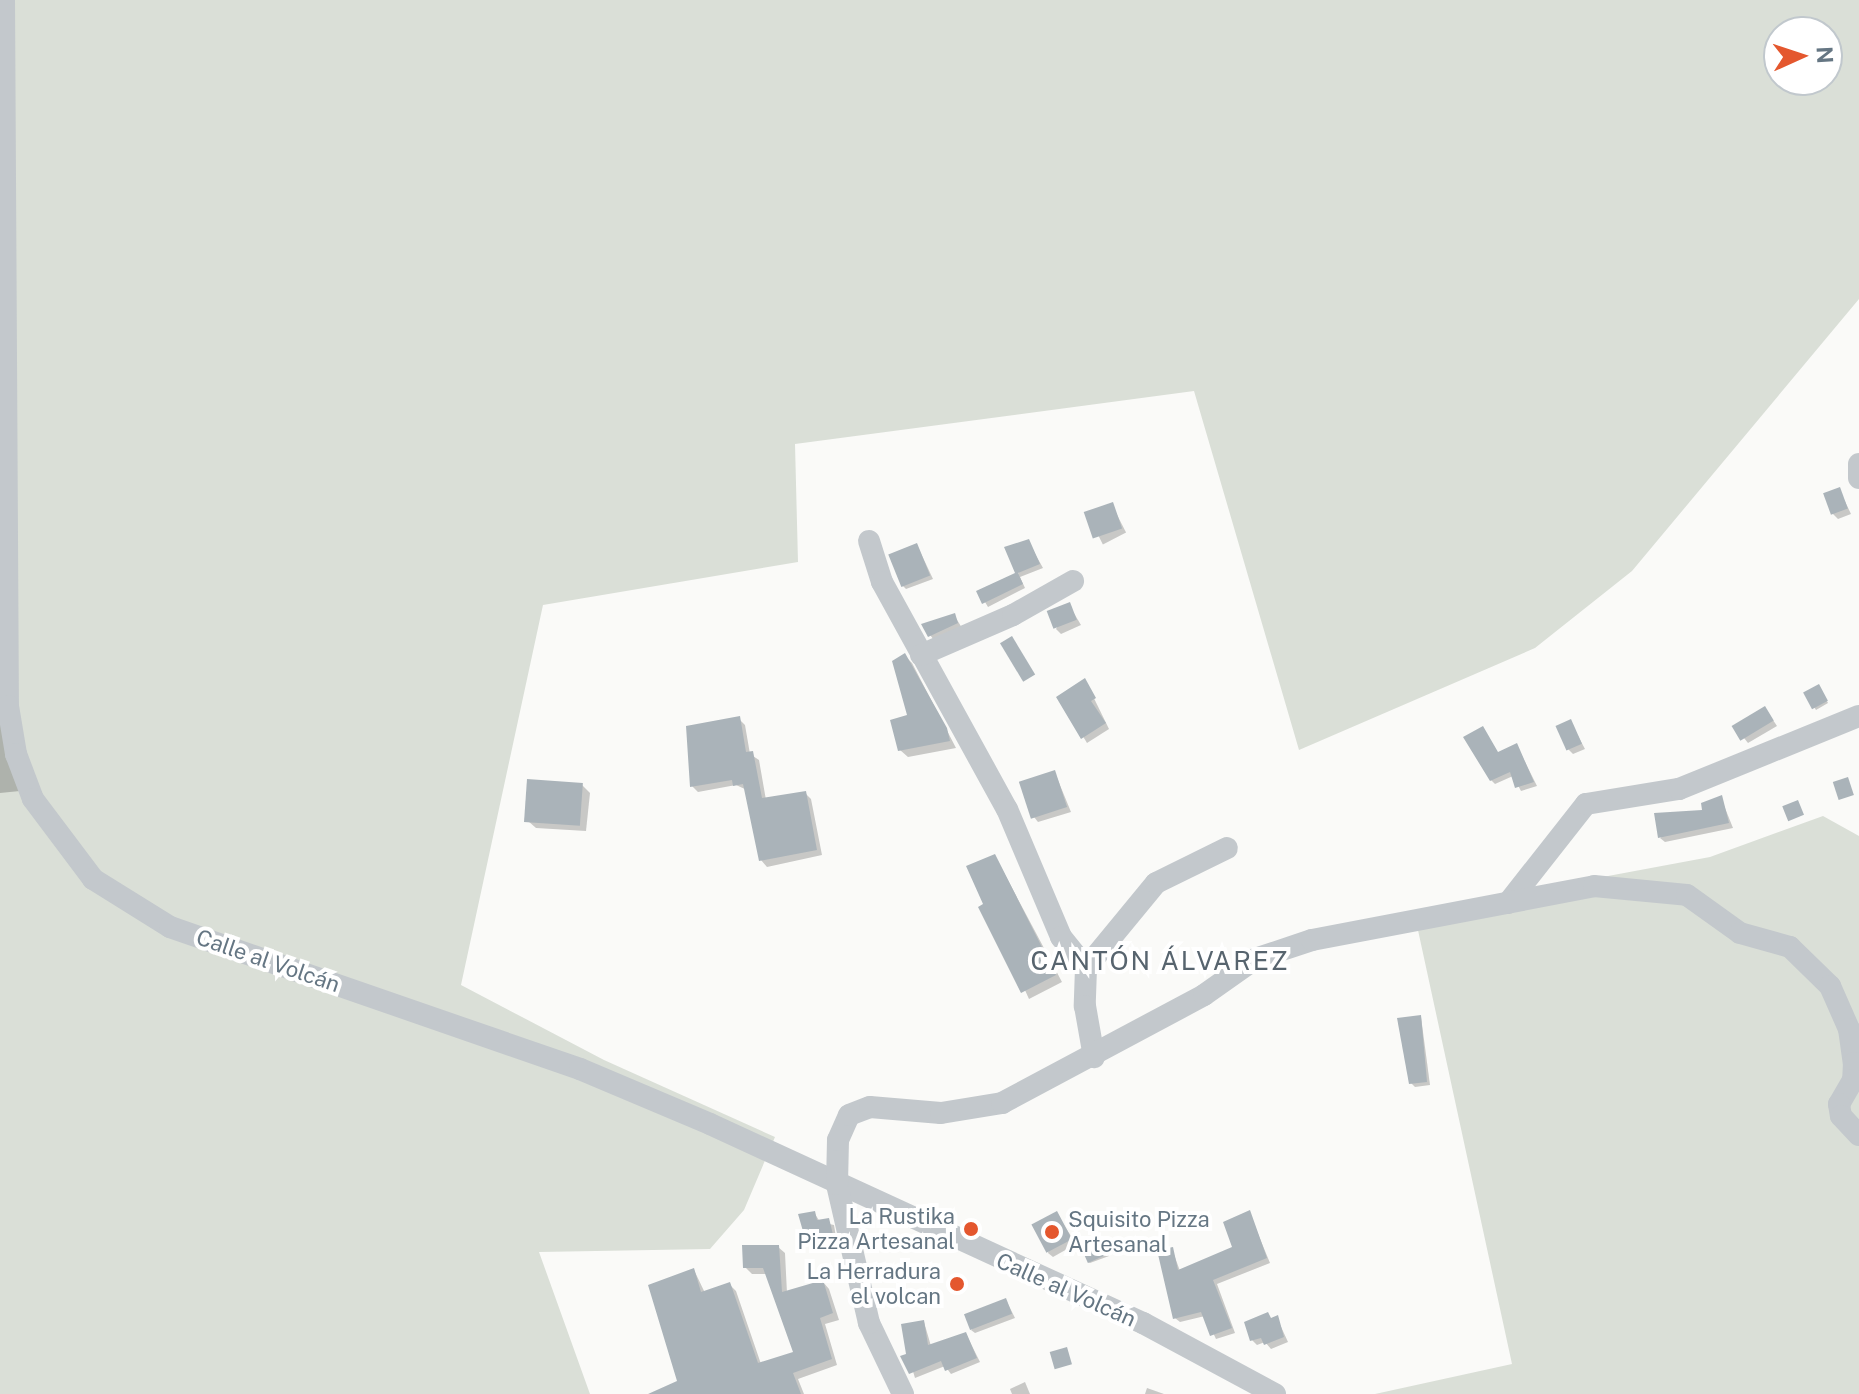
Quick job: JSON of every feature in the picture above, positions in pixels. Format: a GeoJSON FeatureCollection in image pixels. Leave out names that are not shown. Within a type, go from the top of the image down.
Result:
{"type":"FeatureCollection","features":[{"type":"Feature","properties":{"kind":"street","name":"Calle al Volcán"},"geometry":{"type":"LineString","coordinates":[[4,0],[8,706],[22,772],[48,824],[93,879],[170,927],[580,1069],[1143,1323],[1275,1394]]}},
{"type":"Feature","properties":{"kind":"street"},"geometry":{"type":"LineString","coordinates":[[1859,464],[1859,478]]}},
{"type":"Feature","properties":{"kind":"street"},"geometry":{"type":"LineString","coordinates":[[869,541],[882,582],[1007,809],[1061,937],[1086,968]]}},
{"type":"Feature","properties":{"kind":"street"},"geometry":{"type":"LineString","coordinates":[[921,655],[1013,615],[1073,581]]}},
{"type":"Feature","properties":{"kind":"street"},"geometry":{"type":"LineString","coordinates":[[1508,903],[1586,804],[1679,789],[1859,716]]}},
{"type":"Feature","properties":{"kind":"street"},"geometry":{"type":"LineString","coordinates":[[1094,1057],[1085,1006],[1086,968],[1156,883],[1227,848]]}},
{"type":"Feature","properties":{"kind":"street"},"geometry":{"type":"LineString","coordinates":[[903,1394],[869,1323],[837,1184],[838,1140],[856,1112],[882,1106],[941,1113],[1002,1103],[1094,1057],[1272,952],[1594,886],[1659,889],[1687,895],[1740,933],[1790,947],[1839,1000],[1854,1063],[1853,1080],[1839,1104],[1846,1126],[1859,1135]]}},
{"type":"Feature","properties":{"kind":"shaded area"},"geometry":{"type":"Polygon","coordinates":[[[0,0],[1859,0],[1859,299],[1632,571],[1535,648],[1299,750],[1194,391],[795,444],[798,562],[543,605],[461,985],[604,1060],[775,1137],[744,1210],[710,1249],[539,1252],[590,1394],[0,1394],[0,0]]]}},
{"type":"Feature","properties":{"kind":"shaded area"},"geometry":{"type":"Polygon","coordinates":[[[1823,816],[1859,836],[1859,1394],[1375,1394],[1512,1364],[1416,921],[1549,887],[1710,857],[1823,816]]]}},
{"type":"Feature","properties":{"kind":"building"},"geometry":{"type":"Polygon","coordinates":[[[1840,487],[1848,509],[1831,515],[1823,493],[1840,487]]]}},
{"type":"Feature","properties":{"kind":"building"},"geometry":{"type":"Polygon","coordinates":[[[1113,502],[1122,528],[1093,539],[1084,512],[1113,502]]]}},
{"type":"Feature","properties":{"kind":"building"},"geometry":{"type":"Polygon","coordinates":[[[1029,539],[1040,564],[1018,573],[1023,584],[982,604],[976,591],[1015,573],[1004,547],[1029,539]]]}},
{"type":"Feature","properties":{"kind":"building"},"geometry":{"type":"Polygon","coordinates":[[[917,543],[930,575],[901,587],[888,555],[917,543]]]}},
{"type":"Feature","properties":{"kind":"building"},"geometry":{"type":"Polygon","coordinates":[[[1070,602],[1077,620],[1053,629],[1047,611],[1070,602]]]}},
{"type":"Feature","properties":{"kind":"building"},"geometry":{"type":"Polygon","coordinates":[[[955,613],[958,623],[928,637],[921,624],[955,613]]]}},
{"type":"Feature","properties":{"kind":"building"},"geometry":{"type":"Polygon","coordinates":[[[1012,636],[1035,675],[1023,682],[1000,643],[1012,636]]]}},
{"type":"Feature","properties":{"kind":"building"},"geometry":{"type":"Polygon","coordinates":[[[905,653],[947,728],[950,741],[898,751],[890,720],[907,715],[892,661],[905,653]]]}},
{"type":"Feature","properties":{"kind":"building"},"geometry":{"type":"Polygon","coordinates":[[[1085,678],[1096,698],[1091,701],[1106,723],[1081,739],[1056,697],[1085,678]]]}},
{"type":"Feature","properties":{"kind":"building"},"geometry":{"type":"Polygon","coordinates":[[[1819,684],[1828,701],[1812,709],[1803,692],[1819,684]]]}},
{"type":"Feature","properties":{"kind":"building"},"geometry":{"type":"Polygon","coordinates":[[[1765,706],[1774,721],[1740,741],[1732,726],[1765,706]]]}},
{"type":"Feature","properties":{"kind":"building"},"geometry":{"type":"Polygon","coordinates":[[[740,716],[746,752],[753,751],[762,798],[806,791],[817,850],[759,861],[743,784],[733,786],[732,780],[690,787],[686,726],[740,716]]]}},
{"type":"Feature","properties":{"kind":"building"},"geometry":{"type":"Polygon","coordinates":[[[1571,719],[1582,744],[1566,751],[1555,726],[1571,719]]]}},
{"type":"Feature","properties":{"kind":"building"},"geometry":{"type":"Polygon","coordinates":[[[1483,726],[1498,752],[1517,743],[1534,782],[1515,788],[1510,772],[1490,781],[1463,737],[1483,726]]]}},
{"type":"Feature","properties":{"kind":"building"},"geometry":{"type":"Polygon","coordinates":[[[1055,770],[1067,807],[1031,819],[1019,782],[1055,770]]]}},
{"type":"Feature","properties":{"kind":"building"},"geometry":{"type":"Polygon","coordinates":[[[1848,777],[1854,795],[1839,800],[1833,782],[1848,777]]]}},
{"type":"Feature","properties":{"kind":"building"},"geometry":{"type":"Polygon","coordinates":[[[527,779],[583,783],[580,826],[524,822],[527,779]]]}},
{"type":"Feature","properties":{"kind":"building"},"geometry":{"type":"Polygon","coordinates":[[[1722,795],[1729,823],[1658,838],[1654,813],[1702,810],[1701,803],[1722,795]]]}},
{"type":"Feature","properties":{"kind":"building"},"geometry":{"type":"Polygon","coordinates":[[[1798,800],[1804,815],[1788,821],[1782,806],[1798,800]]]}},
{"type":"Feature","properties":{"kind":"building"},"geometry":{"type":"Polygon","coordinates":[[[995,854],[1056,975],[1021,993],[978,907],[983,904],[966,866],[995,854]]]}},
{"type":"Feature","properties":{"kind":"building"},"geometry":{"type":"Polygon","coordinates":[[[1421,1015],[1427,1082],[1409,1084],[1397,1018],[1421,1015]]]}},
{"type":"Feature","properties":{"kind":"building"},"geometry":{"type":"Polygon","coordinates":[[[1250,1210],[1267,1258],[1213,1280],[1232,1328],[1210,1336],[1201,1312],[1173,1319],[1157,1250],[1173,1247],[1178,1270],[1232,1247],[1223,1222],[1250,1210]]]}},
{"type":"Feature","properties":{"kind":"building"},"geometry":{"type":"Polygon","coordinates":[[[815,1211],[817,1220],[829,1218],[834,1239],[807,1245],[798,1214],[815,1211]]]}},
{"type":"Feature","properties":{"kind":"building","name":"Squisito Pizza Artesanal"},"geometry":{"type":"Polygon","coordinates":[[[1057,1211],[1072,1239],[1046,1253],[1031,1225],[1057,1211]]]}},
{"type":"Feature","properties":{"kind":"building"},"geometry":{"type":"Polygon","coordinates":[[[1102,1238],[1109,1254],[1088,1263],[1081,1247],[1102,1238]]]}},
{"type":"Feature","properties":{"kind":"building"},"geometry":{"type":"Polygon","coordinates":[[[742,1245],[779,1245],[782,1292],[823,1280],[833,1313],[820,1318],[832,1359],[793,1373],[801,1394],[648,1394],[677,1381],[648,1285],[694,1268],[701,1292],[730,1282],[758,1363],[793,1352],[763,1268],[743,1268],[742,1245]]]}},
{"type":"Feature","properties":{"kind":"building"},"geometry":{"type":"Polygon","coordinates":[[[1006,1298],[1012,1314],[970,1330],[964,1314],[1006,1298]]]}},
{"type":"Feature","properties":{"kind":"building"},"geometry":{"type":"Polygon","coordinates":[[[1268,1312],[1271,1318],[1278,1315],[1284,1337],[1264,1345],[1261,1338],[1250,1341],[1244,1322],[1268,1312]]]}},
{"type":"Feature","properties":{"kind":"building"},"geometry":{"type":"Polygon","coordinates":[[[924,1320],[928,1345],[966,1332],[977,1358],[945,1371],[941,1361],[909,1374],[900,1356],[906,1354],[901,1324],[924,1320]]]}},
{"type":"Feature","properties":{"kind":"building"},"geometry":{"type":"Polygon","coordinates":[[[1067,1347],[1072,1364],[1055,1369],[1050,1352],[1067,1347]]]}},
{"type":"Feature","properties":{"kind":"place","name":"La Rustika Pizza Artesanal"},"geometry":{"type":"Point","coordinates":[971,1229]}},
{"type":"Feature","properties":{"kind":"place","name":"Squisito Pizza Artesanal"},"geometry":{"type":"Point","coordinates":[1052,1232]}},
{"type":"Feature","properties":{"kind":"place","name":"La Herradura el volcan"},"geometry":{"type":"Point","coordinates":[957,1284]}},
{"type":"Feature","properties":{"kind":"district","name":"CANTÓN ÁLVAREZ"},"geometry":{"type":"Point","coordinates":[1160,961]}}]}
